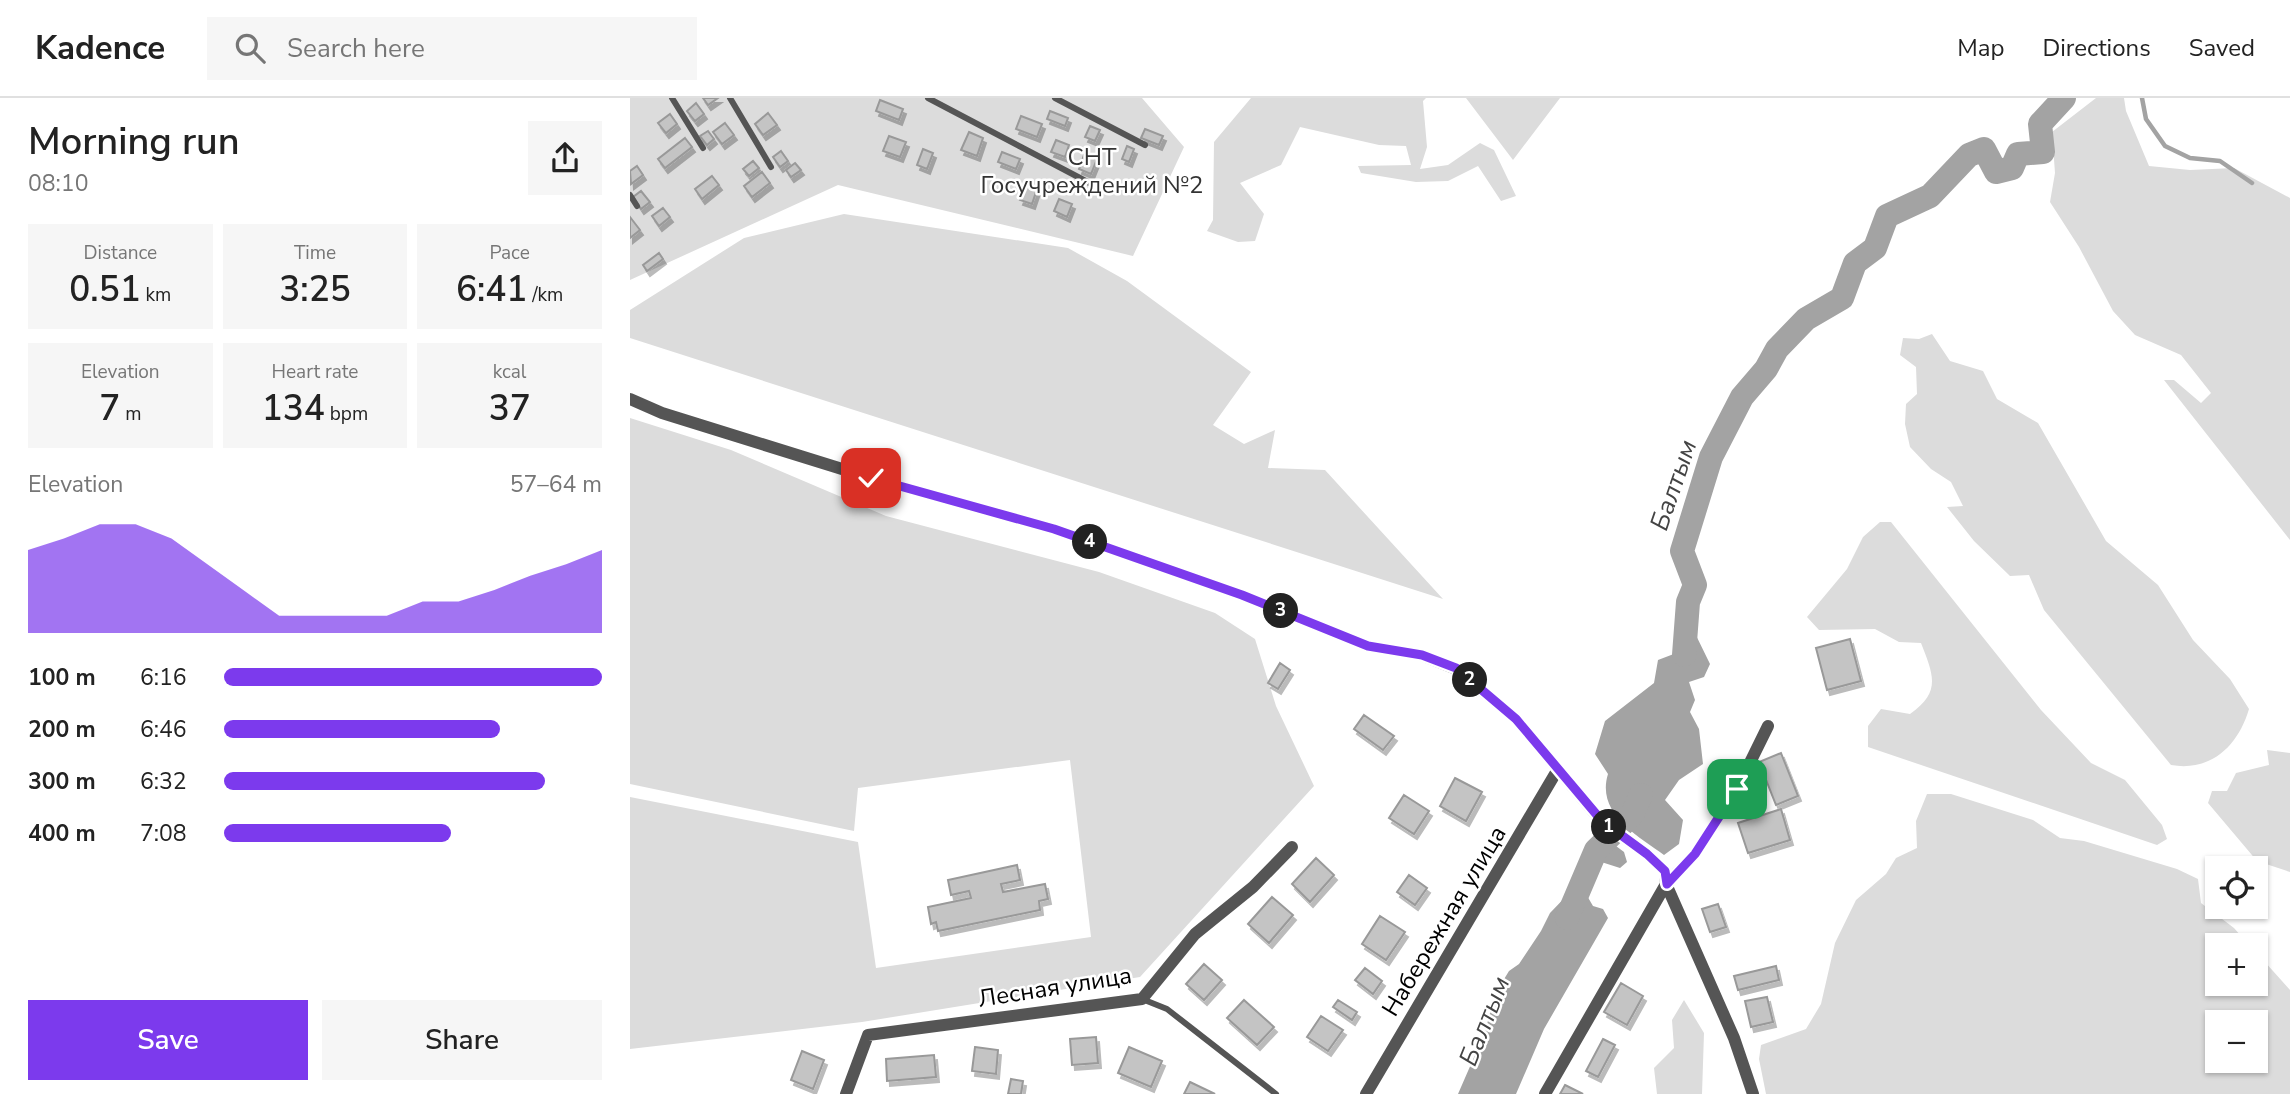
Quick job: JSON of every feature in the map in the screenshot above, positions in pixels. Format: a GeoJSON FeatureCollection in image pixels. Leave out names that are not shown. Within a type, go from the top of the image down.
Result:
{"type":"FeatureCollection","features":[{"type":"Feature","properties":{"kind":"street"},"geometry":{"type":"LineString","coordinates":[[630,399],[662,413],[871,478],[1054,529],[1242,595],[1368,646],[1422,655],[1456,668],[1516,719],[1602,821],[1647,854],[1665,871],[1667,884],[1734,1038],[1753,1094]]}},
{"type":"Feature","properties":{"kind":"street"},"geometry":{"type":"LineString","coordinates":[[1545,1094],[1667,884],[1695,854],[1737,789],[1768,726]]}},
{"type":"Feature","properties":{"kind":"street","name":"Набережная улица"},"geometry":{"type":"LineString","coordinates":[[1366,1094],[1558,769]]}},
{"type":"Feature","properties":{"kind":"street","name":"Лесная улица"},"geometry":{"type":"LineString","coordinates":[[846,1094],[868,1035],[1142,999],[1195,934],[1253,887],[1292,846]]}},
{"type":"Feature","properties":{"kind":"lane"},"geometry":{"type":"LineString","coordinates":[[672,98],[703,148]]}},
{"type":"Feature","properties":{"kind":"lane"},"geometry":{"type":"LineString","coordinates":[[730,98],[771,167]]}},
{"type":"Feature","properties":{"kind":"lane"},"geometry":{"type":"LineString","coordinates":[[928,98],[1101,189]]}},
{"type":"Feature","properties":{"kind":"lane"},"geometry":{"type":"LineString","coordinates":[[1055,98],[1145,145]]}},
{"type":"Feature","properties":{"kind":"lane"},"geometry":{"type":"LineString","coordinates":[[630,195],[637,206]]}},
{"type":"Feature","properties":{"kind":"lane"},"geometry":{"type":"LineString","coordinates":[[1142,999],[1167,1009],[1276,1094]]}},
{"type":"Feature","properties":{"kind":"green space","name":"СНТ Госучреждений №2"},"geometry":{"type":"Polygon","coordinates":[[[630,98],[1142,98],[1184,147],[1133,256],[838,185],[630,280],[630,98]]]}},
{"type":"Feature","properties":{"kind":"green space"},"geometry":{"type":"Polygon","coordinates":[[[1251,98],[1426,98],[1423,101],[1427,147],[1420,169],[1448,165],[1480,143],[1494,150],[1516,196],[1501,201],[1478,166],[1448,181],[1416,182],[1361,173],[1358,166],[1411,165],[1406,146],[1379,145],[1300,127],[1281,165],[1240,183],[1264,214],[1255,241],[1238,242],[1207,231],[1213,220],[1214,142],[1251,98]]]}},
{"type":"Feature","properties":{"kind":"green space"},"geometry":{"type":"Polygon","coordinates":[[[1466,98],[1560,98],[1513,160],[1466,98]]]}},
{"type":"Feature","properties":{"kind":"green space"},"geometry":{"type":"Polygon","coordinates":[[[2096,98],[2124,98],[2126,111],[2149,166],[2190,170],[2234,168],[2290,198],[2290,540],[2164,380],[2174,380],[2201,403],[2211,393],[2181,355],[2135,335],[2113,311],[2079,247],[2050,202],[2055,173],[2052,132],[2096,98]]]}},
{"type":"Feature","properties":{"kind":"green space"},"geometry":{"type":"Polygon","coordinates":[[[844,214],[1068,248],[1127,281],[1251,372],[1213,425],[1244,444],[1275,430],[1268,468],[1325,470],[1443,599],[630,338],[630,310],[744,238],[844,214]]]}},
{"type":"Feature","properties":{"kind":"green space"},"geometry":{"type":"Polygon","coordinates":[[[1932,334],[1950,361],[1983,371],[1997,399],[2038,423],[2106,541],[2158,585],[2193,640],[2230,679],[2249,709],[2238,734],[2221,754],[2199,764],[2171,765],[2044,610],[2029,575],[2010,576],[1974,541],[1947,507],[1963,506],[1951,482],[1931,469],[1910,447],[1905,424],[1906,404],[1917,394],[1916,367],[1900,355],[1903,338],[1919,339],[1932,334]]]}},
{"type":"Feature","properties":{"kind":"green space"},"geometry":{"type":"Polygon","coordinates":[[[630,418],[731,450],[886,516],[1099,572],[1215,613],[1255,639],[1276,706],[1314,786],[1140,977],[862,1022],[630,1049],[630,797],[858,842],[876,968],[1091,937],[1070,760],[858,788],[854,831],[630,784],[630,418]]]}},
{"type":"Feature","properties":{"kind":"green space"},"geometry":{"type":"Polygon","coordinates":[[[1880,522],[1891,522],[2041,710],[2091,763],[2125,780],[2162,825],[2167,839],[2157,845],[1868,747],[1868,726],[1881,709],[1910,714],[1927,698],[1932,682],[1921,643],[1899,642],[1875,629],[1819,630],[1807,617],[1847,569],[1863,537],[1880,522]]]}},
{"type":"Feature","properties":{"kind":"green space"},"geometry":{"type":"Polygon","coordinates":[[[2267,750],[2290,753],[2290,872],[2268,865],[2268,856],[2253,856],[2208,803],[2212,791],[2227,791],[2236,773],[2269,765],[2267,750]]]}},
{"type":"Feature","properties":{"kind":"green space"},"geometry":{"type":"Polygon","coordinates":[[[1927,794],[1951,794],[2033,820],[2060,838],[2084,841],[2177,869],[2198,879],[2201,903],[2205,906],[2205,919],[2222,919],[2238,933],[2205,933],[2205,996],[2268,996],[2268,965],[2290,990],[2290,1094],[1766,1094],[1759,1059],[1761,1045],[1806,1029],[1821,1004],[1835,943],[1856,900],[1886,874],[1896,858],[1917,848],[1916,821],[1927,794]]]}},
{"type":"Feature","properties":{"kind":"green space"},"geometry":{"type":"Polygon","coordinates":[[[1684,1000],[1704,1033],[1702,1094],[1657,1094],[1654,1068],[1674,1048],[1672,1020],[1684,1000]]]}},
{"type":"Feature","properties":{"kind":"shaded area"},"geometry":{"type":"Polygon","coordinates":[[[1689,621],[1710,664],[1704,677],[1689,682],[1695,700],[1690,712],[1699,729],[1703,764],[1679,780],[1665,800],[1683,820],[1679,844],[1664,855],[1631,831],[1613,811],[1606,788],[1608,774],[1595,754],[1605,721],[1654,683],[1658,660],[1679,652],[1676,626],[1689,621]]]}},
{"type":"Feature","properties":{"kind":"shaded area"},"geometry":{"type":"Polygon","coordinates":[[[1599,839],[1608,840],[1624,852],[1627,862],[1620,868],[1595,860],[1590,850],[1599,839]]]}},
{"type":"Feature","properties":{"kind":"shaded area"},"geometry":{"type":"Polygon","coordinates":[[[1575,887],[1583,889],[1593,906],[1603,909],[1608,918],[1544,1029],[1516,1094],[1458,1094],[1485,1032],[1495,994],[1509,971],[1519,964],[1550,913],[1575,887]]]}},
{"type":"Feature","properties":{"kind":"building"},"geometry":{"type":"Polygon","coordinates":[[[703,98],[718,98],[708,105],[703,98]]]}},
{"type":"Feature","properties":{"kind":"building"},"geometry":{"type":"Polygon","coordinates":[[[880,100],[903,109],[899,120],[876,111],[880,100]]]}},
{"type":"Feature","properties":{"kind":"building"},"geometry":{"type":"Polygon","coordinates":[[[696,103],[704,114],[695,121],[687,111],[696,103]]]}},
{"type":"Feature","properties":{"kind":"building"},"geometry":{"type":"Polygon","coordinates":[[[1050,111],[1068,118],[1065,126],[1047,119],[1050,111]]]}},
{"type":"Feature","properties":{"kind":"building"},"geometry":{"type":"Polygon","coordinates":[[[768,113],[777,125],[763,135],[755,124],[768,113]]]}},
{"type":"Feature","properties":{"kind":"building"},"geometry":{"type":"Polygon","coordinates":[[[670,114],[677,124],[666,133],[658,123],[670,114]]]}},
{"type":"Feature","properties":{"kind":"building"},"geometry":{"type":"Polygon","coordinates":[[[1021,116],[1042,124],[1037,137],[1016,129],[1021,116]]]}},
{"type":"Feature","properties":{"kind":"building"},"geometry":{"type":"Polygon","coordinates":[[[725,123],[734,135],[722,144],[713,132],[725,123]]]}},
{"type":"Feature","properties":{"kind":"building"},"geometry":{"type":"Polygon","coordinates":[[[1090,126],[1100,130],[1095,141],[1085,137],[1090,126]]]}},
{"type":"Feature","properties":{"kind":"building"},"geometry":{"type":"Polygon","coordinates":[[[1145,129],[1163,136],[1159,145],[1141,138],[1145,129]]]}},
{"type":"Feature","properties":{"kind":"building"},"geometry":{"type":"Polygon","coordinates":[[[708,131],[714,139],[707,145],[700,136],[708,131]]]}},
{"type":"Feature","properties":{"kind":"building"},"geometry":{"type":"Polygon","coordinates":[[[969,132],[983,138],[977,156],[961,150],[969,132]]]}},
{"type":"Feature","properties":{"kind":"building"},"geometry":{"type":"Polygon","coordinates":[[[889,136],[906,142],[900,157],[883,151],[889,136]]]}},
{"type":"Feature","properties":{"kind":"building"},"geometry":{"type":"Polygon","coordinates":[[[685,138],[692,147],[665,168],[658,159],[685,138]]]}},
{"type":"Feature","properties":{"kind":"building"},"geometry":{"type":"Polygon","coordinates":[[[1056,140],[1069,145],[1065,157],[1051,152],[1056,140]]]}},
{"type":"Feature","properties":{"kind":"building"},"geometry":{"type":"Polygon","coordinates":[[[1127,146],[1134,149],[1129,162],[1122,159],[1127,146]]]}},
{"type":"Feature","properties":{"kind":"building"},"geometry":{"type":"Polygon","coordinates":[[[923,149],[933,153],[927,169],[917,165],[923,149]]]}},
{"type":"Feature","properties":{"kind":"building"},"geometry":{"type":"Polygon","coordinates":[[[781,151],[788,161],[780,167],[773,157],[781,151]]]}},
{"type":"Feature","properties":{"kind":"building"},"geometry":{"type":"Polygon","coordinates":[[[1002,152],[1020,159],[1016,169],[998,162],[1002,152]]]}},
{"type":"Feature","properties":{"kind":"building"},"geometry":{"type":"Polygon","coordinates":[[[1084,155],[1097,159],[1091,174],[1079,169],[1084,155]]]}},
{"type":"Feature","properties":{"kind":"building"},"geometry":{"type":"Polygon","coordinates":[[[753,161],[759,168],[749,176],[743,169],[753,161]]]}},
{"type":"Feature","properties":{"kind":"building"},"geometry":{"type":"Polygon","coordinates":[[[795,163],[801,170],[791,177],[786,170],[795,163]]]}},
{"type":"Feature","properties":{"kind":"building"},"geometry":{"type":"Polygon","coordinates":[[[637,166],[643,175],[631,184],[630,171],[637,166]]]}},
{"type":"Feature","properties":{"kind":"building"},"geometry":{"type":"Polygon","coordinates":[[[762,172],[770,183],[752,197],[744,186],[762,172]]]}},
{"type":"Feature","properties":{"kind":"building"},"geometry":{"type":"Polygon","coordinates":[[[712,176],[719,185],[702,199],[695,189],[712,176]]]}},
{"type":"Feature","properties":{"kind":"building"},"geometry":{"type":"Polygon","coordinates":[[[1026,185],[1037,189],[1032,204],[1020,200],[1026,185]]]}},
{"type":"Feature","properties":{"kind":"building"},"geometry":{"type":"Polygon","coordinates":[[[641,191],[650,202],[641,209],[633,197],[641,191]]]}},
{"type":"Feature","properties":{"kind":"building"},"geometry":{"type":"Polygon","coordinates":[[[1059,199],[1072,204],[1067,217],[1054,211],[1059,199]]]}},
{"type":"Feature","properties":{"kind":"building"},"geometry":{"type":"Polygon","coordinates":[[[663,208],[670,217],[659,226],[652,216],[663,208]]]}},
{"type":"Feature","properties":{"kind":"building"},"geometry":{"type":"Polygon","coordinates":[[[630,217],[640,230],[630,238],[630,217]]]}},
{"type":"Feature","properties":{"kind":"building"},"geometry":{"type":"Polygon","coordinates":[[[659,253],[663,259],[647,271],[643,265],[659,253]]]}},
{"type":"Feature","properties":{"kind":"building"},"geometry":{"type":"Polygon","coordinates":[[[1850,639],[1861,681],[1827,690],[1816,648],[1850,639]]]}},
{"type":"Feature","properties":{"kind":"building"},"geometry":{"type":"Polygon","coordinates":[[[1280,663],[1290,670],[1278,689],[1268,683],[1280,663]]]}},
{"type":"Feature","properties":{"kind":"building"},"geometry":{"type":"Polygon","coordinates":[[[1364,715],[1394,736],[1383,750],[1354,729],[1364,715]]]}},
{"type":"Feature","properties":{"kind":"building"},"geometry":{"type":"Polygon","coordinates":[[[1781,753],[1798,796],[1776,805],[1759,762],[1781,753]]]}},
{"type":"Feature","properties":{"kind":"building"},"geometry":{"type":"Polygon","coordinates":[[[1455,778],[1482,792],[1466,821],[1440,806],[1455,778]]]}},
{"type":"Feature","properties":{"kind":"building"},"geometry":{"type":"Polygon","coordinates":[[[1404,795],[1429,811],[1414,834],[1389,818],[1404,795]]]}},
{"type":"Feature","properties":{"kind":"building"},"geometry":{"type":"Polygon","coordinates":[[[1781,809],[1790,840],[1748,853],[1738,823],[1781,809]]]}},
{"type":"Feature","properties":{"kind":"building"},"geometry":{"type":"Polygon","coordinates":[[[1316,858],[1334,875],[1310,902],[1292,884],[1316,858]]]}},
{"type":"Feature","properties":{"kind":"building"},"geometry":{"type":"Polygon","coordinates":[[[1017,865],[1020,880],[1001,884],[1003,892],[1045,884],[1048,899],[1039,901],[1040,910],[938,931],[936,922],[931,924],[928,907],[971,898],[969,891],[951,895],[948,880],[1017,865]]]}},
{"type":"Feature","properties":{"kind":"building"},"geometry":{"type":"Polygon","coordinates":[[[1409,875],[1427,888],[1415,905],[1397,892],[1409,875]]]}},
{"type":"Feature","properties":{"kind":"building"},"geometry":{"type":"Polygon","coordinates":[[[1272,897],[1293,915],[1269,943],[1248,924],[1272,897]]]}},
{"type":"Feature","properties":{"kind":"building"},"geometry":{"type":"Polygon","coordinates":[[[1718,904],[1726,927],[1710,932],[1702,909],[1718,904]]]}},
{"type":"Feature","properties":{"kind":"building"},"geometry":{"type":"Polygon","coordinates":[[[1380,916],[1405,932],[1386,960],[1362,944],[1380,916]]]}},
{"type":"Feature","properties":{"kind":"building"},"geometry":{"type":"Polygon","coordinates":[[[1204,964],[1222,980],[1204,1000],[1186,984],[1204,964]]]}},
{"type":"Feature","properties":{"kind":"building"},"geometry":{"type":"Polygon","coordinates":[[[1776,966],[1779,980],[1738,990],[1734,976],[1776,966]]]}},
{"type":"Feature","properties":{"kind":"building"},"geometry":{"type":"Polygon","coordinates":[[[1365,968],[1382,981],[1373,994],[1355,980],[1365,968]]]}},
{"type":"Feature","properties":{"kind":"building"},"geometry":{"type":"Polygon","coordinates":[[[1621,983],[1643,996],[1627,1025],[1604,1012],[1621,983]]]}},
{"type":"Feature","properties":{"kind":"building"},"geometry":{"type":"Polygon","coordinates":[[[1767,997],[1773,1022],[1751,1027],[1745,1001],[1767,997]]]}},
{"type":"Feature","properties":{"kind":"building"},"geometry":{"type":"Polygon","coordinates":[[[1244,1000],[1274,1027],[1257,1045],[1227,1018],[1244,1000]]]}},
{"type":"Feature","properties":{"kind":"building"},"geometry":{"type":"Polygon","coordinates":[[[1338,1000],[1357,1012],[1352,1020],[1333,1007],[1338,1000]]]}},
{"type":"Feature","properties":{"kind":"building"},"geometry":{"type":"Polygon","coordinates":[[[1321,1016],[1343,1030],[1328,1051],[1307,1037],[1321,1016]]]}},
{"type":"Feature","properties":{"kind":"building"},"geometry":{"type":"Polygon","coordinates":[[[1096,1037],[1098,1063],[1072,1065],[1070,1039],[1096,1037]]]}},
{"type":"Feature","properties":{"kind":"building"},"geometry":{"type":"Polygon","coordinates":[[[1603,1039],[1615,1045],[1598,1077],[1586,1071],[1603,1039]]]}},
{"type":"Feature","properties":{"kind":"building"},"geometry":{"type":"Polygon","coordinates":[[[975,1047],[998,1050],[996,1074],[972,1071],[975,1047]]]}},
{"type":"Feature","properties":{"kind":"building"},"geometry":{"type":"Polygon","coordinates":[[[1129,1047],[1162,1061],[1151,1087],[1118,1073],[1129,1047]]]}},
{"type":"Feature","properties":{"kind":"building"},"geometry":{"type":"Polygon","coordinates":[[[802,1051],[824,1060],[813,1089],[791,1080],[802,1051]]]}},
{"type":"Feature","properties":{"kind":"building"},"geometry":{"type":"Polygon","coordinates":[[[934,1055],[936,1077],[887,1081],[886,1059],[934,1055]]]}},
{"type":"Feature","properties":{"kind":"building"},"geometry":{"type":"Polygon","coordinates":[[[1011,1079],[1023,1081],[1021,1094],[1008,1094],[1011,1079]]]}},
{"type":"Feature","properties":{"kind":"building"},"geometry":{"type":"Polygon","coordinates":[[[1190,1082],[1215,1094],[1184,1094],[1190,1082]]]}},
{"type":"Feature","properties":{"kind":"building"},"geometry":{"type":"Polygon","coordinates":[[[1565,1085],[1583,1094],[1560,1094],[1565,1085]]]}},
{"type":"Feature","properties":{"kind":"waterway","name":"Балтым"},"geometry":{"type":"LineString","coordinates":[[1684,655],[1688,602],[1695,585],[1682,551],[1711,457],[1742,397],[1766,369],[1777,349],[1806,319],[1842,298],[1855,263],[1875,248],[1887,216],[1930,196],[1969,155],[1984,149],[1996,172],[2012,168],[2018,154],[2043,152],[2040,124],[2064,98]]}},
{"type":"Feature","properties":{"kind":"waterway"},"geometry":{"type":"LineString","coordinates":[[2142,98],[2146,119],[2165,146],[2190,158],[2220,161],[2252,183]]}},
{"type":"Feature","properties":{"kind":"waterway","name":"Балтым"},"geometry":{"type":"LineString","coordinates":[[1567,918],[1596,850],[1632,815],[1641,795]]}},
{"type":"Feature","properties":{"kind":"route"},"geometry":{"type":"LineString","coordinates":[[871,478],[1054,529],[1242,595],[1368,646],[1422,655],[1456,668],[1516,719],[1602,821],[1647,854],[1665,871],[1667,884],[1695,854],[1737,789]]}}]}
